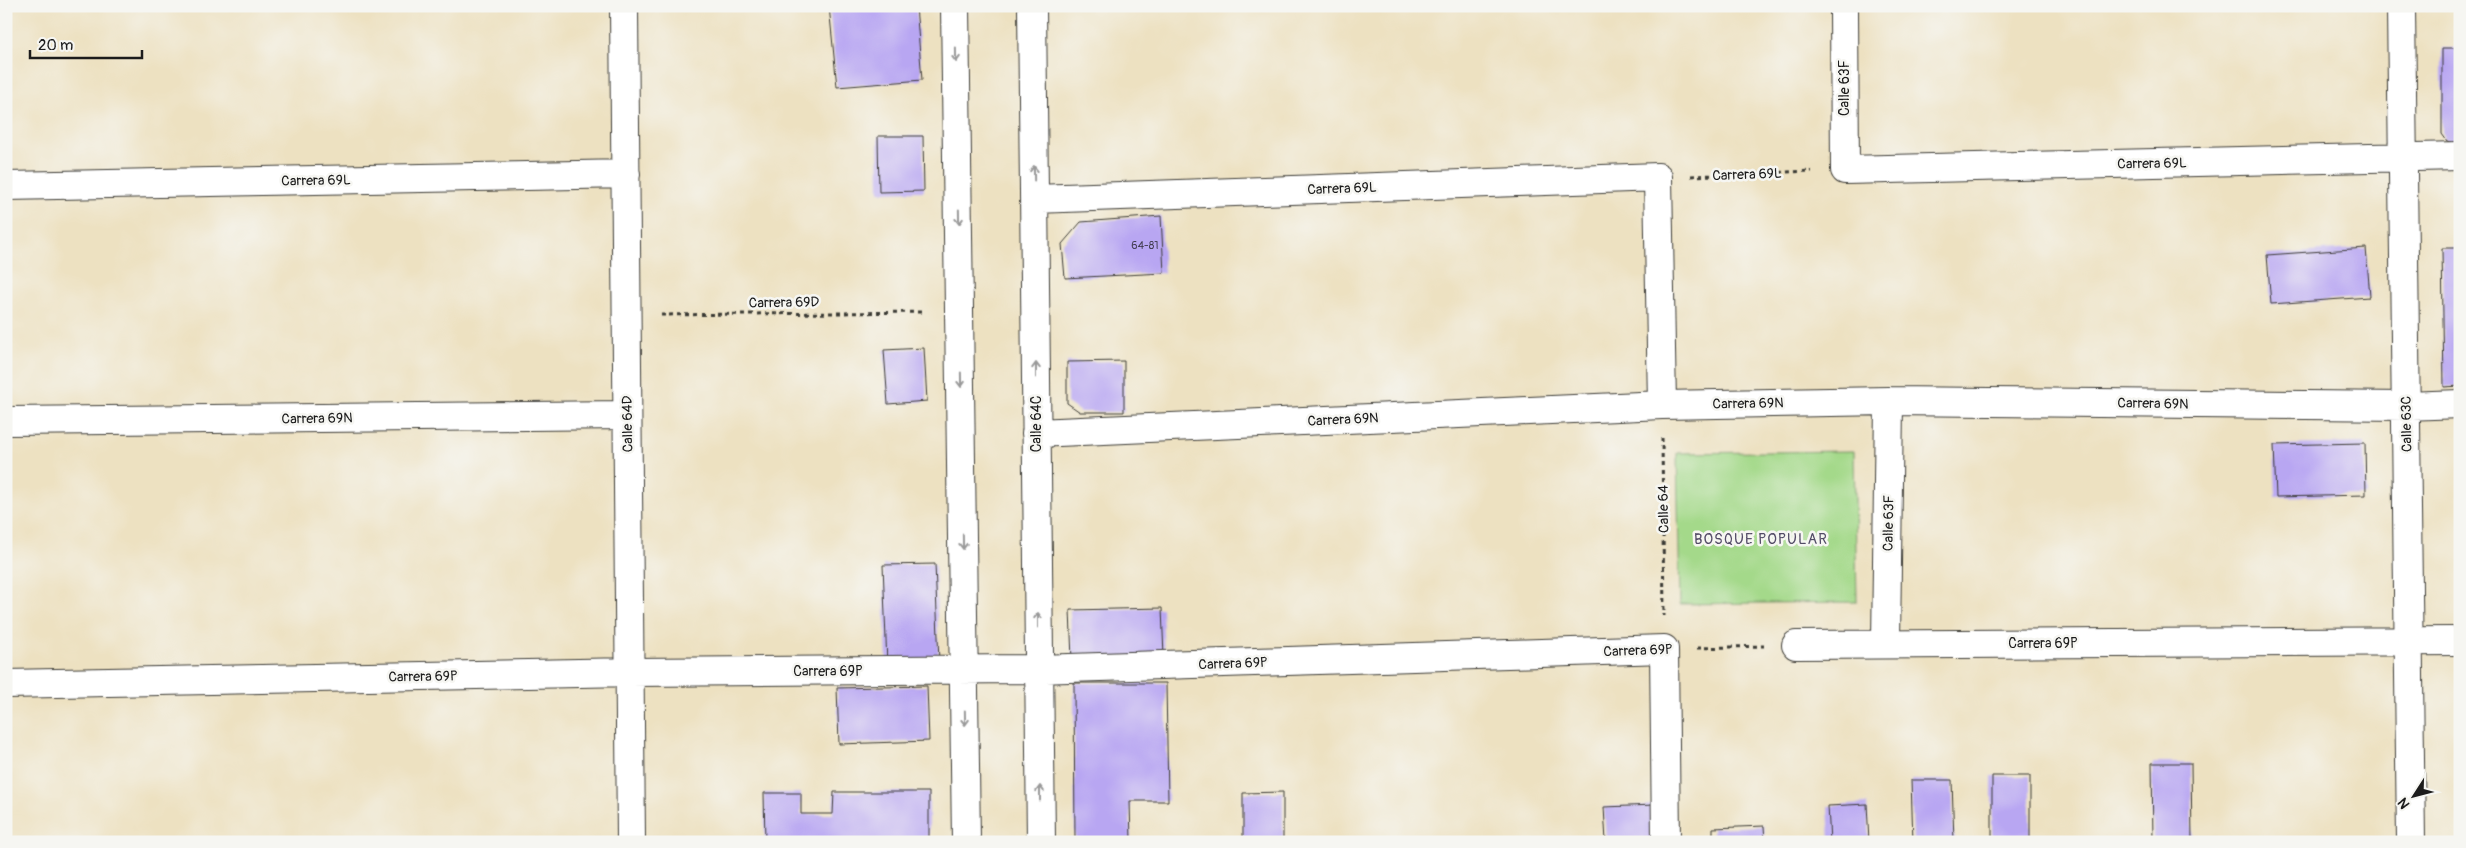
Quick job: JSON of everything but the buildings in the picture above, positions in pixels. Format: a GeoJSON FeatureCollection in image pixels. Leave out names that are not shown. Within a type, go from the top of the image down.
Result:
{"type":"FeatureCollection","features":[{"type":"Feature","properties":{"kind":"street","name":"Calle 64D"},"geometry":{"type":"LineString","coordinates":[[624,6],[631,842]]}},
{"type":"Feature","properties":{"kind":"street"},"geometry":{"type":"LineString","coordinates":[[955,6],[966,842]]}},
{"type":"Feature","properties":{"kind":"street","name":"Calle 64C"},"geometry":{"type":"LineString","coordinates":[[1032,6],[1040,842]]}},
{"type":"Feature","properties":{"kind":"street","name":"Calle 63F"},"geometry":{"type":"LineString","coordinates":[[1844,6],[1845,170]]}},
{"type":"Feature","properties":{"kind":"street","name":"Calle 63C"},"geometry":{"type":"LineString","coordinates":[[2402,6],[2411,842]]}},
{"type":"Feature","properties":{"kind":"street","name":"Carrera 69L"},"geometry":{"type":"LineString","coordinates":[[1845,170],[2460,156]]}},
{"type":"Feature","properties":{"kind":"street","name":"Carrera 69L"},"geometry":{"type":"LineString","coordinates":[[6,186],[626,174]]}},
{"type":"Feature","properties":{"kind":"street","name":"Carrera 69L"},"geometry":{"type":"LineString","coordinates":[[1034,200],[1658,177]]}},
{"type":"Feature","properties":{"kind":"street"},"geometry":{"type":"LineString","coordinates":[[1658,177],[1662,404]]}},
{"type":"Feature","properties":{"kind":"street","name":"Calle 63F"},"geometry":{"type":"LineString","coordinates":[[1886,644],[1889,401]]}},
{"type":"Feature","properties":{"kind":"street","name":"Carrera 69N"},"geometry":{"type":"LineString","coordinates":[[1036,433],[1662,404],[1889,401],[2406,406],[2460,404]]}},
{"type":"Feature","properties":{"kind":"street","name":"Carrera 69N"},"geometry":{"type":"LineString","coordinates":[[6,421],[627,415]]}},
{"type":"Feature","properties":{"kind":"street","name":"Carrera 69P"},"geometry":{"type":"LineString","coordinates":[[1796,645],[2460,641]]}},
{"type":"Feature","properties":{"kind":"street"},"geometry":{"type":"LineString","coordinates":[[1664,650],[1666,842]]}},
{"type":"Feature","properties":{"kind":"street","name":"Carrera 69P"},"geometry":{"type":"LineString","coordinates":[[6,684],[630,672],[1038,669],[1664,650]]}},
{"type":"Feature","properties":{"kind":"path","name":"Carrera 69L"},"geometry":{"type":"LineString","coordinates":[[1658,177],[1845,170]]}},
{"type":"Feature","properties":{"kind":"path","name":"Carrera 69D"},"geometry":{"type":"LineString","coordinates":[[626,315],[933,312]]}},
{"type":"Feature","properties":{"kind":"path","name":"Calle 64"},"geometry":{"type":"LineString","coordinates":[[1662,404],[1664,650]]}},
{"type":"Feature","properties":{"kind":"path","name":"Carrera 69P"},"geometry":{"type":"LineString","coordinates":[[1664,650],[1796,645]]}},
{"type":"Feature","properties":{"kind":"green space"},"geometry":{"type":"Polygon","coordinates":[[[1854,451],[1857,602],[1680,604],[1677,453],[1854,451]]]}},
{"type":"Feature","properties":{"kind":"district","name":"BOSQUE POPULAR"},"geometry":{"type":"Point","coordinates":[1761,539]}}]}
